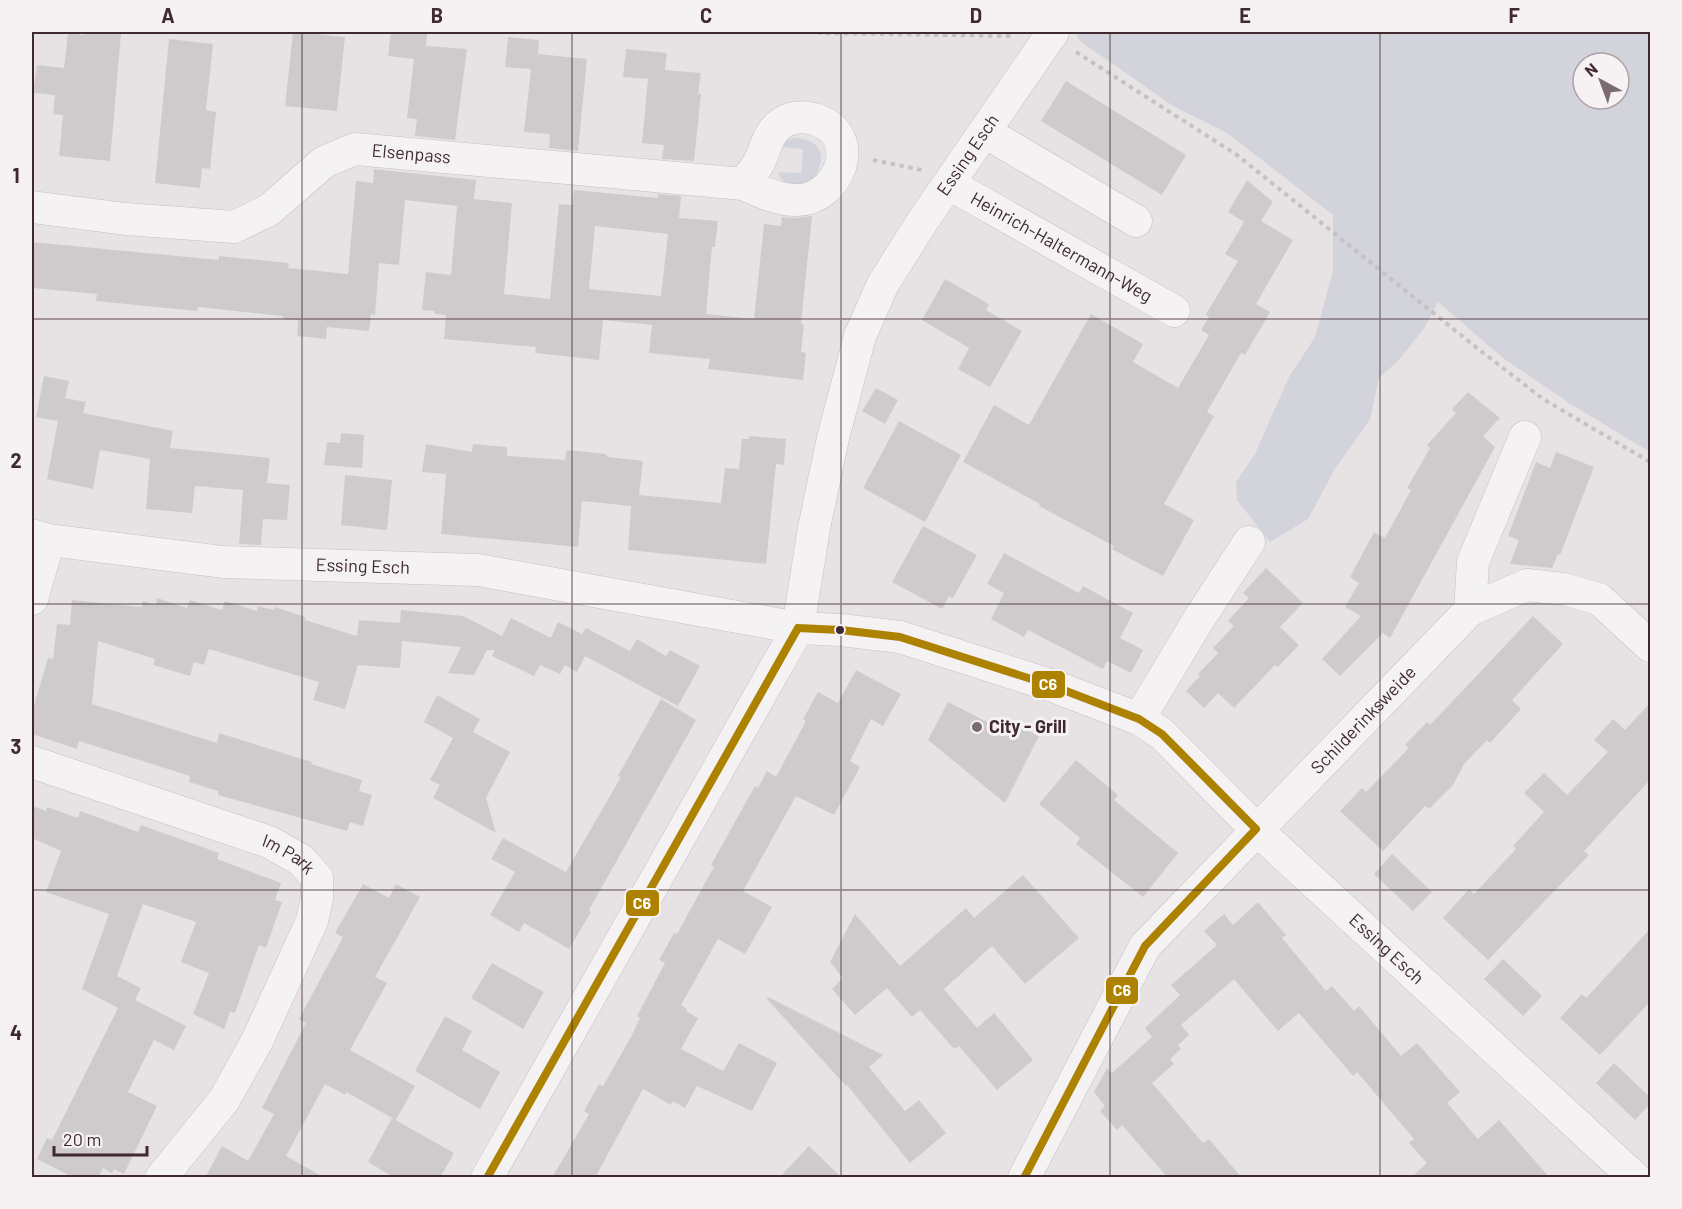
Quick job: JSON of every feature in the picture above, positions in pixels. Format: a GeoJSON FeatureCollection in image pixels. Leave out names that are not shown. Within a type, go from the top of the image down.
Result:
{"type":"FeatureCollection","features":[{"type":"Feature","properties":{"kind":"street","name":"Essing Esch"},"geometry":{"type":"LineString","coordinates":[[798,628],[814,528],[833,438],[860,336],[884,284],[922,222],[1051,34]]}},
{"type":"Feature","properties":{"kind":"street"},"geometry":{"type":"LineString","coordinates":[[743,184],[761,159],[770,135],[780,124],[793,118],[808,117],[831,127],[837,132],[842,146],[843,159]]}},
{"type":"Feature","properties":{"kind":"street"},"geometry":{"type":"LineString","coordinates":[[985,132],[1136,221]]}},
{"type":"Feature","properties":{"kind":"street","name":"Elsenpass"},"geometry":{"type":"LineString","coordinates":[[32,207],[126,219],[234,226],[269,210],[324,162],[355,149],[743,184],[771,195],[796,200],[817,195],[829,187],[843,159]]}},
{"type":"Feature","properties":{"kind":"street","name":"Heinrich-Haltermann-Weg"},"geometry":{"type":"LineString","coordinates":[[949,184],[1174,312]]}},
{"type":"Feature","properties":{"kind":"street"},"geometry":{"type":"LineString","coordinates":[[1470,610],[1473,562],[1525,437]]}},
{"type":"Feature","properties":{"kind":"street","name":"Essing Esch"},"geometry":{"type":"LineString","coordinates":[[40,538],[223,562],[478,570],[798,628],[900,637],[1053,686],[1139,719],[1162,734],[1256,829],[1635,1178]]}},
{"type":"Feature","properties":{"kind":"street"},"geometry":{"type":"LineString","coordinates":[[32,599],[40,538]]}},
{"type":"Feature","properties":{"kind":"street"},"geometry":{"type":"LineString","coordinates":[[1139,719],[1197,622],[1250,542]]}},
{"type":"Feature","properties":{"kind":"street","name":"Schilderinksweide"},"geometry":{"type":"LineString","coordinates":[[1024,1178],[1145,946],[1470,610],[1527,585],[1564,589],[1599,599],[1650,646]]}},
{"type":"Feature","properties":{"kind":"street"},"geometry":{"type":"LineString","coordinates":[[487,1178],[798,628]]}},
{"type":"Feature","properties":{"kind":"street","name":"Im Park"},"geometry":{"type":"LineString","coordinates":[[32,762],[269,842],[301,860],[317,878],[317,898],[312,921],[257,1041],[224,1100],[161,1178]]}},
{"type":"Feature","properties":{"kind":"path"},"geometry":{"type":"LineString","coordinates":[[817,32],[1051,34],[1237,155],[1543,399],[1650,462]]}},
{"type":"Feature","properties":{"kind":"path"},"geometry":{"type":"LineString","coordinates":[[843,159],[866,158],[930,172],[949,184]]}},
{"type":"Feature","properties":{"kind":"shaded area"},"geometry":{"type":"Polygon","coordinates":[[[1075,32],[1650,32],[1650,452],[1569,403],[1503,358],[1438,302],[1425,327],[1399,360],[1379,378],[1370,420],[1335,469],[1308,519],[1270,542],[1237,500],[1236,482],[1255,454],[1289,377],[1315,337],[1333,271],[1333,215],[1227,133],[1173,106],[1080,41],[1075,32]]]}},
{"type":"Feature","properties":{"kind":"shaded area"},"geometry":{"type":"Polygon","coordinates":[[[793,138],[803,139],[817,146],[821,158],[813,181],[789,187],[778,172],[801,173],[803,149],[780,147],[793,138]]]}},
{"type":"Feature","properties":{"kind":"building"},"geometry":{"type":"Polygon","coordinates":[[[85,32],[121,34],[110,161],[59,156],[63,115],[53,114],[55,95],[33,93],[37,65],[64,68],[68,33],[84,35],[85,32]]]}},
{"type":"Feature","properties":{"kind":"building"},"geometry":{"type":"Polygon","coordinates":[[[293,32],[345,37],[337,111],[285,106],[293,32]]]}},
{"type":"Feature","properties":{"kind":"building"},"geometry":{"type":"Polygon","coordinates":[[[391,32],[427,32],[426,46],[467,49],[455,140],[415,136],[417,119],[407,118],[414,59],[388,56],[391,32]]]}},
{"type":"Feature","properties":{"kind":"building"},"geometry":{"type":"Polygon","coordinates":[[[508,37],[539,40],[538,54],[587,59],[578,151],[549,148],[550,134],[524,132],[531,69],[505,67],[508,37]]]}},
{"type":"Feature","properties":{"kind":"building"},"geometry":{"type":"Polygon","coordinates":[[[169,39],[213,44],[206,110],[216,112],[210,169],[202,168],[200,188],[155,183],[169,39]]]}},
{"type":"Feature","properties":{"kind":"building"},"geometry":{"type":"Polygon","coordinates":[[[626,49],[667,53],[665,70],[701,73],[694,161],[662,159],[664,145],[642,143],[648,79],[623,77],[626,49]]]}},
{"type":"Feature","properties":{"kind":"building"},"geometry":{"type":"Polygon","coordinates":[[[1066,81],[1186,155],[1162,195],[1041,121],[1066,81]]]}},
{"type":"Feature","properties":{"kind":"building"},"geometry":{"type":"Polygon","coordinates":[[[374,169],[476,180],[474,199],[512,203],[504,294],[550,299],[559,204],[572,205],[574,190],[658,198],[658,194],[681,196],[679,218],[718,221],[715,247],[712,247],[706,314],[754,319],[764,224],[781,226],[782,217],[812,216],[801,324],[804,325],[801,352],[806,353],[803,380],[708,369],[710,359],[649,353],[652,325],[603,320],[599,360],[535,353],[536,347],[444,339],[446,315],[422,310],[426,272],[451,275],[457,206],[405,200],[399,265],[379,263],[375,315],[371,314],[369,331],[327,327],[326,339],[297,336],[298,320],[283,319],[283,316],[198,307],[197,311],[96,301],[97,294],[32,288],[32,242],[219,260],[219,256],[289,263],[288,268],[348,274],[356,181],[373,183],[374,169]],[[595,226],[589,289],[661,296],[668,234],[595,226]]]}},
{"type":"Feature","properties":{"kind":"building"},"geometry":{"type":"Polygon","coordinates":[[[1247,180],[1273,202],[1261,221],[1293,240],[1256,304],[1270,312],[1245,355],[1241,353],[1207,412],[1214,416],[1164,504],[1194,520],[1163,576],[963,462],[994,405],[1029,425],[1091,314],[1143,344],[1133,362],[1178,388],[1209,335],[1201,330],[1209,317],[1206,314],[1238,261],[1225,254],[1244,222],[1228,212],[1247,180]]]}},
{"type":"Feature","properties":{"kind":"building"},"geometry":{"type":"Polygon","coordinates":[[[945,279],[989,304],[986,310],[1022,331],[990,387],[958,369],[969,348],[922,320],[945,279]]]}},
{"type":"Feature","properties":{"kind":"building"},"geometry":{"type":"Polygon","coordinates":[[[44,376],[69,381],[65,398],[86,402],[83,413],[173,431],[170,448],[270,458],[267,483],[290,485],[287,520],[263,519],[261,545],[239,544],[243,490],[195,486],[192,513],[146,509],[150,459],[100,450],[93,489],[47,479],[58,421],[36,417],[44,376]]]}},
{"type":"Feature","properties":{"kind":"building"},"geometry":{"type":"Polygon","coordinates":[[[876,388],[898,400],[885,424],[862,411],[876,388]]]}},
{"type":"Feature","properties":{"kind":"building"},"geometry":{"type":"Polygon","coordinates":[[[1468,392],[1500,418],[1483,436],[1495,447],[1390,638],[1383,633],[1340,676],[1322,659],[1361,616],[1345,607],[1359,583],[1350,577],[1374,532],[1385,538],[1411,490],[1407,488],[1430,448],[1427,445],[1456,413],[1452,409],[1468,392]]]}},
{"type":"Feature","properties":{"kind":"building"},"geometry":{"type":"Polygon","coordinates":[[[899,421],[961,455],[925,522],[863,488],[899,421]]]}},
{"type":"Feature","properties":{"kind":"building"},"geometry":{"type":"Polygon","coordinates":[[[341,433],[364,435],[362,468],[324,465],[327,442],[340,443],[341,433]]]}},
{"type":"Feature","properties":{"kind":"building"},"geometry":{"type":"Polygon","coordinates":[[[749,436],[786,439],[784,465],[776,464],[766,564],[628,550],[631,506],[582,501],[578,547],[441,534],[446,474],[422,472],[426,444],[472,452],[473,444],[507,447],[507,456],[565,460],[567,450],[606,454],[608,457],[643,461],[639,495],[721,503],[725,468],[739,469],[742,439],[749,439],[749,436]]]}},
{"type":"Feature","properties":{"kind":"building"},"geometry":{"type":"Polygon","coordinates":[[[1556,452],[1594,467],[1560,555],[1558,554],[1552,568],[1510,564],[1519,540],[1508,536],[1536,462],[1550,468],[1556,452]]]}},
{"type":"Feature","properties":{"kind":"building"},"geometry":{"type":"Polygon","coordinates":[[[345,475],[392,480],[387,530],[341,525],[345,475]]]}},
{"type":"Feature","properties":{"kind":"building"},"geometry":{"type":"Polygon","coordinates":[[[923,526],[977,555],[953,598],[949,596],[942,609],[892,582],[923,526]]]}},
{"type":"Feature","properties":{"kind":"building"},"geometry":{"type":"Polygon","coordinates":[[[1004,553],[1079,593],[1083,586],[1133,613],[1120,638],[1143,650],[1131,673],[1107,661],[1103,669],[1028,630],[1024,637],[991,619],[1004,593],[987,584],[1004,553]]]}},
{"type":"Feature","properties":{"kind":"building"},"geometry":{"type":"Polygon","coordinates":[[[1266,568],[1303,603],[1280,627],[1299,645],[1278,667],[1275,665],[1234,708],[1218,693],[1204,708],[1186,691],[1218,653],[1213,648],[1234,626],[1228,621],[1249,598],[1243,593],[1266,568]]]}},
{"type":"Feature","properties":{"kind":"building"},"geometry":{"type":"Polygon","coordinates":[[[157,598],[187,608],[190,600],[222,610],[225,601],[257,611],[258,606],[274,610],[275,607],[305,617],[305,620],[357,636],[359,620],[400,623],[401,610],[463,616],[502,636],[511,618],[551,638],[558,622],[582,634],[586,628],[630,651],[637,639],[666,656],[670,650],[700,666],[678,706],[585,656],[577,672],[565,665],[560,674],[540,665],[534,676],[492,656],[495,650],[487,650],[474,675],[448,673],[461,647],[402,641],[400,668],[358,665],[345,709],[313,700],[319,682],[209,649],[204,665],[194,662],[190,676],[153,665],[155,659],[98,641],[92,704],[217,743],[219,733],[362,780],[359,791],[372,795],[363,826],[350,822],[347,831],[218,795],[218,791],[189,782],[190,776],[79,741],[77,749],[32,734],[32,712],[48,658],[53,659],[57,624],[70,625],[72,600],[141,607],[143,601],[156,605],[157,598]]]}},
{"type":"Feature","properties":{"kind":"building"},"geometry":{"type":"Polygon","coordinates":[[[1533,616],[1563,644],[1512,700],[1521,709],[1490,743],[1487,740],[1464,764],[1453,785],[1429,809],[1425,806],[1383,851],[1340,811],[1362,788],[1366,792],[1409,748],[1405,745],[1427,722],[1430,725],[1533,616]]]}},
{"type":"Feature","properties":{"kind":"building"},"geometry":{"type":"Polygon","coordinates":[[[856,670],[901,694],[883,726],[871,719],[850,761],[860,767],[834,815],[796,796],[743,891],[772,907],[745,954],[718,939],[681,1005],[698,1018],[681,1049],[723,1071],[739,1043],[777,1063],[752,1111],[697,1086],[685,1108],[673,1101],[671,1105],[643,1089],[595,1178],[552,1178],[589,1114],[584,1111],[599,1084],[603,1086],[632,1035],[640,1018],[637,1016],[665,963],[659,960],[674,933],[677,934],[714,867],[711,865],[755,786],[758,788],[767,771],[776,777],[806,721],[803,719],[818,692],[838,703],[856,670]]]}},
{"type":"Feature","properties":{"kind":"building"},"geometry":{"type":"Polygon","coordinates":[[[437,695],[480,719],[473,732],[510,752],[486,798],[496,833],[433,798],[440,785],[430,780],[453,738],[424,722],[437,695]]]}},
{"type":"Feature","properties":{"kind":"building"},"geometry":{"type":"Polygon","coordinates":[[[661,699],[696,720],[569,949],[524,923],[519,932],[490,915],[515,872],[491,859],[503,838],[566,872],[621,777],[618,776],[661,699]]]}},
{"type":"Feature","properties":{"kind":"building"},"geometry":{"type":"Polygon","coordinates":[[[948,702],[1003,730],[1008,720],[1039,736],[1005,803],[928,740],[948,702]]]}},
{"type":"Feature","properties":{"kind":"building"},"geometry":{"type":"Polygon","coordinates":[[[1650,703],[1650,780],[1584,851],[1589,855],[1488,960],[1443,918],[1469,889],[1474,894],[1516,849],[1513,846],[1544,812],[1524,793],[1544,773],[1567,795],[1608,752],[1594,740],[1613,719],[1625,730],[1650,703]]]}},
{"type":"Feature","properties":{"kind":"building"},"geometry":{"type":"Polygon","coordinates":[[[1076,760],[1118,795],[1114,800],[1178,853],[1143,897],[1076,844],[1080,838],[1039,804],[1076,760]]]}},
{"type":"Feature","properties":{"kind":"building"},"geometry":{"type":"Polygon","coordinates":[[[32,806],[46,811],[47,807],[78,818],[80,811],[138,832],[141,825],[219,853],[217,859],[281,883],[275,900],[282,902],[266,948],[259,945],[235,1013],[230,1012],[224,1029],[193,1014],[209,973],[181,962],[196,922],[143,904],[117,976],[141,988],[135,1000],[186,1026],[174,1050],[154,1040],[128,1092],[157,1106],[124,1174],[114,1169],[112,1173],[103,1168],[98,1178],[74,1178],[37,1159],[47,1138],[52,1140],[118,1008],[82,989],[109,914],[46,892],[61,851],[32,838],[32,806]]]}},
{"type":"Feature","properties":{"kind":"building"},"geometry":{"type":"Polygon","coordinates":[[[1392,854],[1432,892],[1413,911],[1374,874],[1392,854]]]}},
{"type":"Feature","properties":{"kind":"building"},"geometry":{"type":"Polygon","coordinates":[[[1023,875],[1079,938],[1025,984],[992,946],[944,989],[977,1028],[994,1013],[1033,1060],[997,1090],[959,1046],[954,1049],[920,1010],[912,1017],[887,988],[855,1015],[832,989],[843,978],[830,962],[855,914],[900,966],[966,908],[974,918],[1023,875]]]}},
{"type":"Feature","properties":{"kind":"building"},"geometry":{"type":"Polygon","coordinates":[[[363,884],[389,898],[396,884],[420,897],[375,977],[387,983],[350,1050],[415,1086],[396,1120],[346,1092],[345,1095],[325,1084],[286,1156],[325,1178],[205,1178],[222,1146],[248,1161],[274,1114],[262,1108],[306,1023],[299,1019],[343,937],[335,933],[363,884]]]}},
{"type":"Feature","properties":{"kind":"building"},"geometry":{"type":"Polygon","coordinates":[[[1258,902],[1286,935],[1282,938],[1326,991],[1332,986],[1354,1011],[1359,1006],[1401,1056],[1417,1043],[1460,1092],[1447,1103],[1478,1139],[1499,1120],[1550,1178],[1411,1178],[1427,1163],[1409,1143],[1414,1139],[1357,1072],[1353,1076],[1299,1013],[1278,1031],[1234,979],[1181,1025],[1189,1035],[1178,1045],[1181,1049],[1170,1059],[1174,1064],[1152,1083],[1203,1143],[1209,1139],[1242,1178],[1168,1178],[1122,1125],[1117,1130],[1100,1111],[1105,1106],[1094,1092],[1107,1068],[1112,1073],[1152,1037],[1145,1028],[1180,995],[1171,985],[1217,945],[1204,931],[1224,914],[1233,925],[1258,902]]]}},
{"type":"Feature","properties":{"kind":"building"},"geometry":{"type":"Polygon","coordinates":[[[1650,929],[1650,1002],[1600,1055],[1560,1018],[1582,994],[1586,998],[1650,929]]]}},
{"type":"Feature","properties":{"kind":"building"},"geometry":{"type":"Polygon","coordinates":[[[1503,959],[1542,996],[1523,1016],[1484,979],[1503,959]]]}},
{"type":"Feature","properties":{"kind":"building"},"geometry":{"type":"Polygon","coordinates":[[[492,963],[544,992],[523,1029],[471,998],[492,963]]]}},
{"type":"Feature","properties":{"kind":"building"},"geometry":{"type":"Polygon","coordinates":[[[768,997],[883,1055],[869,1067],[905,1111],[919,1100],[946,1133],[910,1163],[847,1085],[767,999],[768,997]]]}},
{"type":"Feature","properties":{"kind":"building"},"geometry":{"type":"Polygon","coordinates":[[[445,1016],[472,1031],[462,1050],[500,1072],[480,1109],[415,1071],[445,1016]]]}},
{"type":"Feature","properties":{"kind":"building"},"geometry":{"type":"Polygon","coordinates":[[[1614,1063],[1650,1097],[1650,1104],[1635,1120],[1596,1083],[1614,1063]]]}},
{"type":"Feature","properties":{"kind":"building"},"geometry":{"type":"Polygon","coordinates":[[[392,1118],[454,1153],[440,1178],[395,1178],[368,1162],[392,1118]]]}},
{"type":"Feature","properties":{"kind":"building"},"geometry":{"type":"Polygon","coordinates":[[[809,1146],[842,1178],[779,1178],[809,1146]]]}},
{"type":"Feature","properties":{"kind":"transit line","name":"C6"},"geometry":{"type":"LineString","coordinates":[[798,628],[900,637],[1053,686],[1139,719],[1162,734],[1256,829]]}},
{"type":"Feature","properties":{"kind":"transit line","name":"C6"},"geometry":{"type":"LineString","coordinates":[[487,1178],[798,628]]}},
{"type":"Feature","properties":{"kind":"transit line","name":"C6"},"geometry":{"type":"LineString","coordinates":[[1024,1178],[1145,946],[1256,829]]}},
{"type":"Feature","properties":{"kind":"place","name":"City - Grill"},"geometry":{"type":"Point","coordinates":[977,727]}}]}
